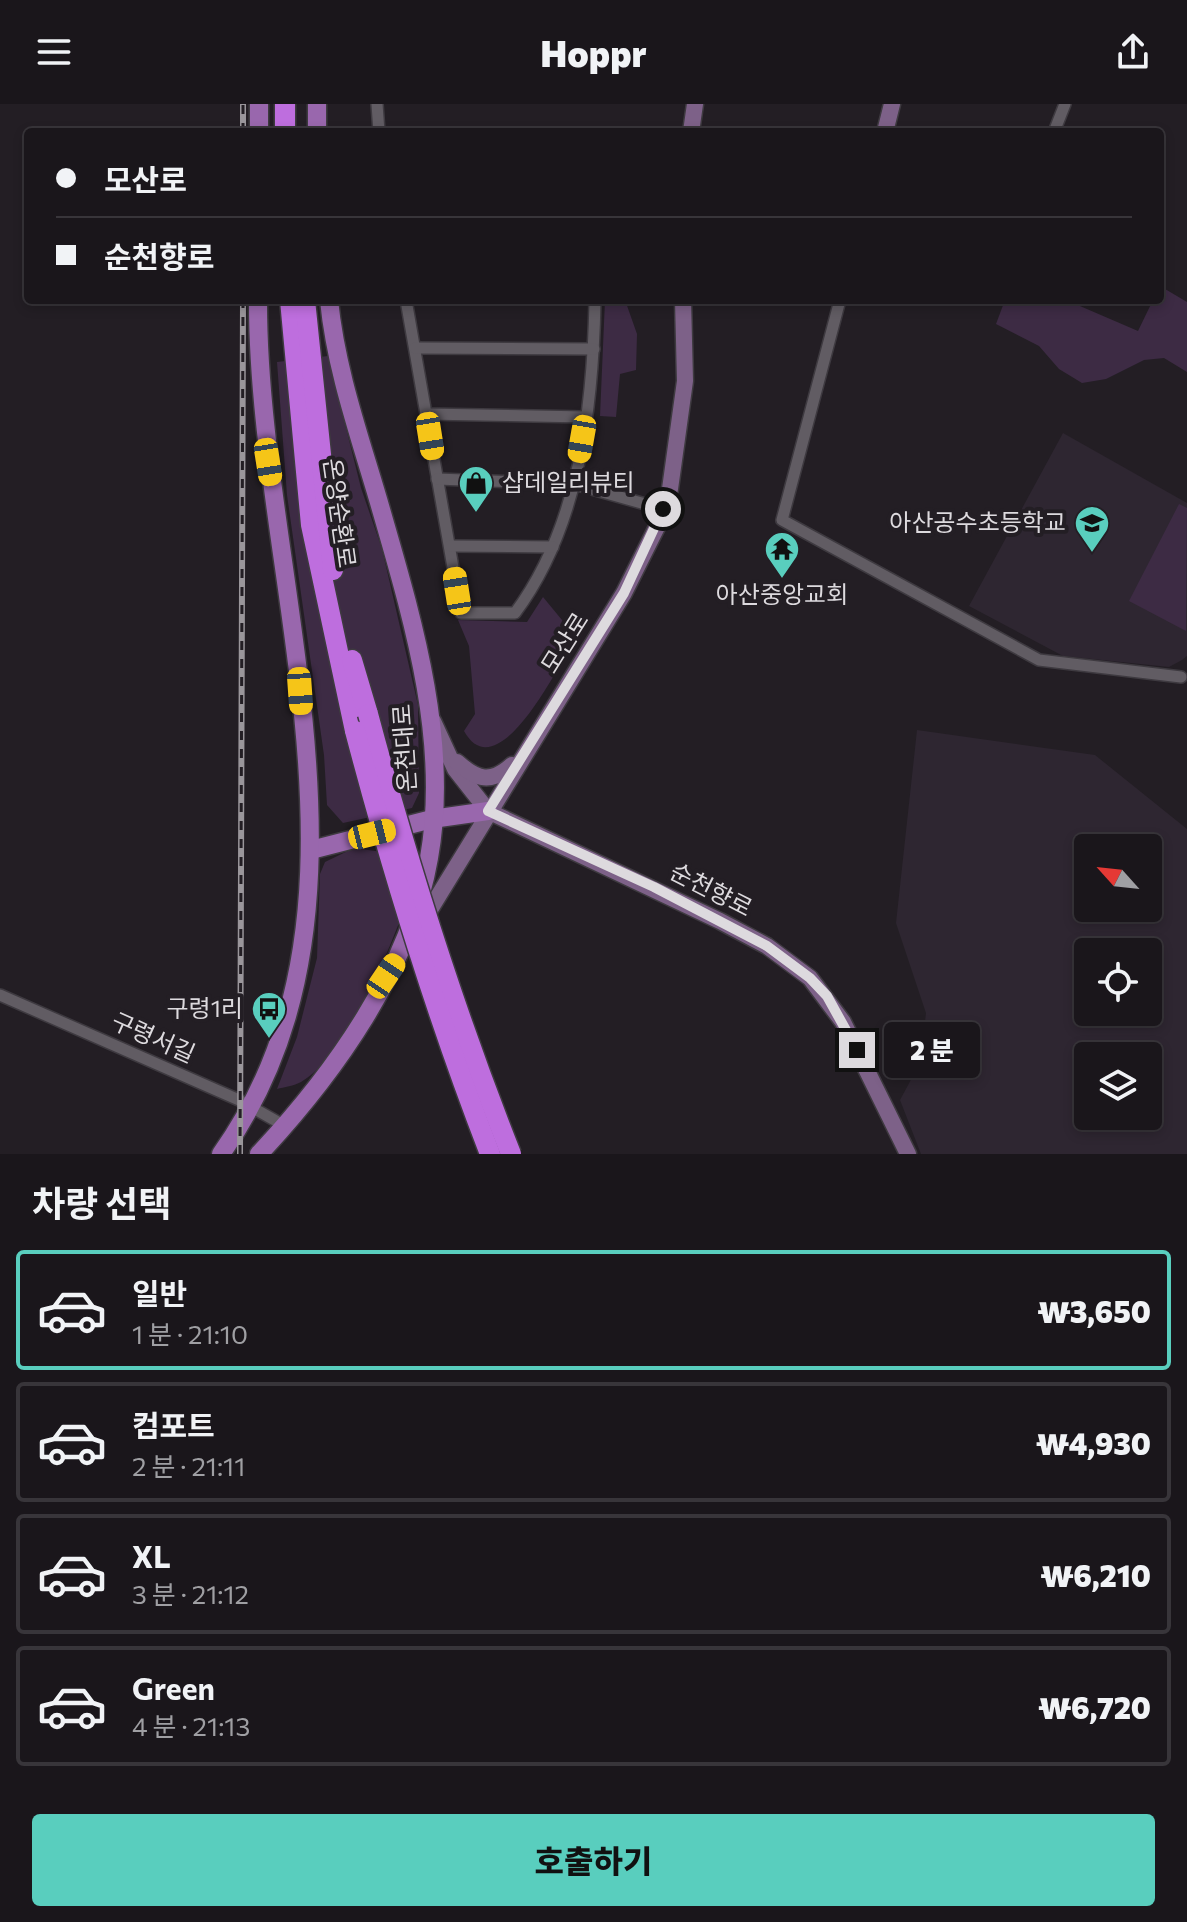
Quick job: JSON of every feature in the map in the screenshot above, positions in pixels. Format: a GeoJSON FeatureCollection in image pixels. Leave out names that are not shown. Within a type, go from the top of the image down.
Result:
{"type":"FeatureCollection","features":[{"type":"Feature","properties":{"kind":"highway"},"geometry":{"type":"LineString","coordinates":[[285,104],[285,128]]}},
{"type":"Feature","properties":{"kind":"highway"},"geometry":{"type":"LineString","coordinates":[[298,104],[299,128]]}},
{"type":"Feature","properties":{"kind":"highway","name":"온양순환로"},"geometry":{"type":"LineString","coordinates":[[290,304],[311,525],[362,722]]}},
{"type":"Feature","properties":{"kind":"highway","name":"온양순환로"},"geometry":{"type":"LineString","coordinates":[[305,304],[327,531],[340,618],[362,722]]}},
{"type":"Feature","properties":{"kind":"highway"},"geometry":{"type":"LineString","coordinates":[[362,722],[421,967],[490,1154]]}},
{"type":"Feature","properties":{"kind":"highway"},"geometry":{"type":"LineString","coordinates":[[362,722],[470,1051],[511,1154]]}},
{"type":"Feature","properties":{"kind":"main road"},"geometry":{"type":"LineString","coordinates":[[259,104],[259,128]]}},
{"type":"Feature","properties":{"kind":"main road"},"geometry":{"type":"LineString","coordinates":[[317,104],[317,128]]}},
{"type":"Feature","properties":{"kind":"main road"},"geometry":{"type":"LineString","coordinates":[[221,1154],[251,1106],[276,1050],[294,987],[307,922],[311,850],[300,691],[268,462],[258,304]]}},
{"type":"Feature","properties":{"kind":"main road","name":"온천대로"},"geometry":{"type":"LineString","coordinates":[[259,1154],[327,1072],[386,976],[424,879],[432,819],[434,784],[429,712],[380,507],[342,381],[330,304]]}},
{"type":"Feature","properties":{"kind":"main road"},"geometry":{"type":"LineString","coordinates":[[311,850],[432,819],[488,811]]}},
{"type":"Feature","properties":{"kind":"street"},"geometry":{"type":"LineString","coordinates":[[377,104],[379,128]]}},
{"type":"Feature","properties":{"kind":"street"},"geometry":{"type":"LineString","coordinates":[[692,128],[695,104]]}},
{"type":"Feature","properties":{"kind":"street"},"geometry":{"type":"LineString","coordinates":[[886,128],[892,104]]}},
{"type":"Feature","properties":{"kind":"street"},"geometry":{"type":"LineString","coordinates":[[1056,128],[1065,104]]}},
{"type":"Feature","properties":{"kind":"street"},"geometry":{"type":"LineString","coordinates":[[407,304],[461,613],[515,613],[530,593],[553,547],[574,484],[586,417],[594,349],[595,304]]}},
{"type":"Feature","properties":{"kind":"street","name":"모산로"},"geometry":{"type":"LineString","coordinates":[[386,976],[450,880],[488,811],[624,593],[663,509],[670,489],[685,381],[683,304]]}},
{"type":"Feature","properties":{"kind":"street"},"geometry":{"type":"LineString","coordinates":[[839,304],[782,520],[1039,660],[1181,677]]}},
{"type":"Feature","properties":{"kind":"street"},"geometry":{"type":"LineString","coordinates":[[415,348],[594,349]]}},
{"type":"Feature","properties":{"kind":"street"},"geometry":{"type":"LineString","coordinates":[[426,414],[586,417]]}},
{"type":"Feature","properties":{"kind":"street"},"geometry":{"type":"LineString","coordinates":[[437,479],[574,484],[663,509]]}},
{"type":"Feature","properties":{"kind":"street"},"geometry":{"type":"LineString","coordinates":[[450,546],[553,547]]}},
{"type":"Feature","properties":{"kind":"street"},"geometry":{"type":"LineString","coordinates":[[429,712],[465,786],[488,811]]}},
{"type":"Feature","properties":{"kind":"street"},"geometry":{"type":"LineString","coordinates":[[445,746],[457,762],[479,779],[490,779],[508,769],[524,752]]}},
{"type":"Feature","properties":{"kind":"street","name":"순천향로"},"geometry":{"type":"LineString","coordinates":[[488,811],[680,901],[790,962],[827,996],[843,1022],[908,1154]]}},
{"type":"Feature","properties":{"kind":"street","name":"구령서길"},"geometry":{"type":"LineString","coordinates":[[0,995],[251,1106],[285,1126]]}},
{"type":"Feature","properties":{"kind":"shaded area"},"geometry":{"type":"Polygon","coordinates":[[[1164,288],[1187,302],[1187,372],[1164,358],[1144,360],[1106,379],[1082,383],[1059,369],[1039,346],[996,324],[1004,304],[1075,304],[1138,331],[1151,304],[1164,304],[1164,288]]]}},
{"type":"Feature","properties":{"kind":"shaded area"},"geometry":{"type":"Polygon","coordinates":[[[605,304],[626,304],[637,334],[636,370],[620,374],[616,417],[600,416],[605,304]]]}},
{"type":"Feature","properties":{"kind":"shaded area"},"geometry":{"type":"Polygon","coordinates":[[[328,356],[361,488],[382,549],[418,705],[419,793],[412,808],[343,823],[327,805],[324,755],[287,495],[277,362],[328,356]]]}},
{"type":"Feature","properties":{"kind":"shaded area","name":"아산공수초등학교"},"geometry":{"type":"Polygon","coordinates":[[[1063,433],[1187,503],[1187,656],[1169,667],[1063,656],[969,606],[1063,433]]]}},
{"type":"Feature","properties":{"kind":"shaded area"},"geometry":{"type":"Polygon","coordinates":[[[1179,504],[1187,508],[1186,631],[1129,601],[1179,504]]]}},
{"type":"Feature","properties":{"kind":"shaded area"},"geometry":{"type":"Polygon","coordinates":[[[543,597],[576,637],[527,717],[494,746],[478,746],[464,731],[475,714],[469,646],[458,620],[527,622],[543,597]]]}},
{"type":"Feature","properties":{"kind":"shaded area"},"geometry":{"type":"Polygon","coordinates":[[[917,730],[1095,755],[1187,829],[1187,1154],[921,1154],[900,1100],[920,1063],[926,1013],[896,923],[917,730]]]}},
{"type":"Feature","properties":{"kind":"shaded area"},"geometry":{"type":"Polygon","coordinates":[[[354,848],[404,855],[416,878],[384,959],[339,1044],[321,1066],[301,1082],[277,1089],[297,1037],[317,958],[320,874],[325,862],[354,848]]]}},
{"type":"Feature","properties":{"kind":"railway"},"geometry":{"type":"LineString","coordinates":[[243,104],[243,128]]}},
{"type":"Feature","properties":{"kind":"railway"},"geometry":{"type":"LineString","coordinates":[[240,1154],[243,304]]}},
{"type":"Feature","properties":{"kind":"place","name":"샵데일리뷰티"},"geometry":{"type":"Point","coordinates":[476,514]}},
{"type":"Feature","properties":{"kind":"place","name":"아산공수초등학교"},"geometry":{"type":"Point","coordinates":[1092,554]}},
{"type":"Feature","properties":{"kind":"place","name":"아산중앙교회"},"geometry":{"type":"Point","coordinates":[782,580]}},
{"type":"Feature","properties":{"kind":"place","name":"구령1리"},"geometry":{"type":"Point","coordinates":[269,1040]}},
{"type":"Feature","properties":{"kind":"route"},"geometry":{"type":"LineString","coordinates":[[663,509],[644,557],[624,593],[488,811],[654,887],[767,946],[810,978],[827,996],[857,1050]]}}]}
